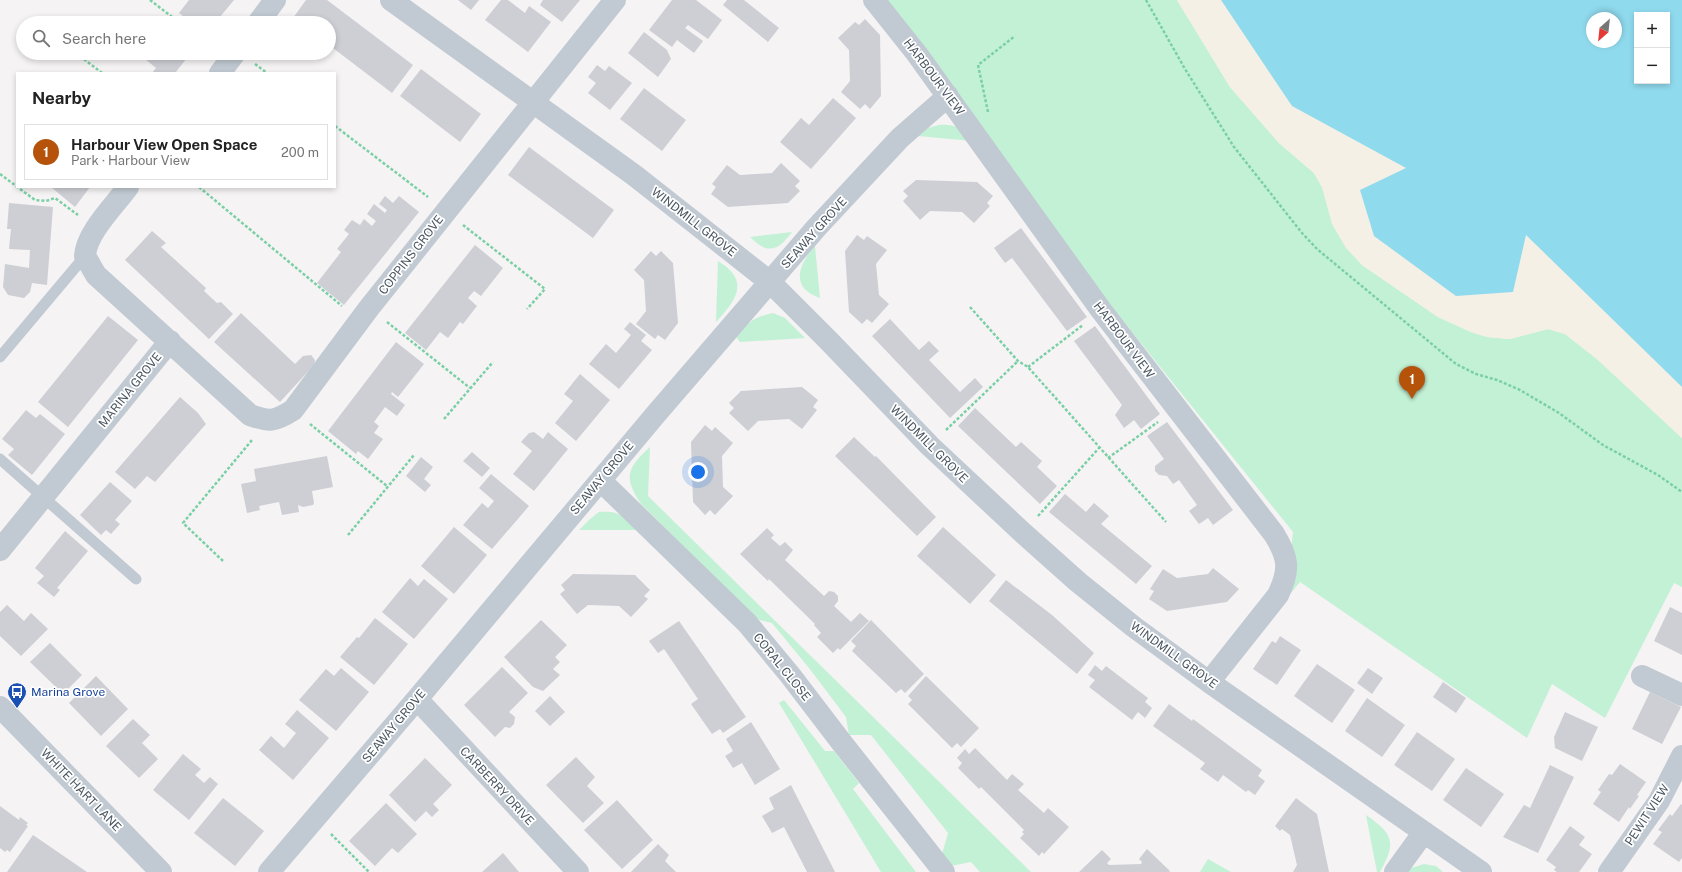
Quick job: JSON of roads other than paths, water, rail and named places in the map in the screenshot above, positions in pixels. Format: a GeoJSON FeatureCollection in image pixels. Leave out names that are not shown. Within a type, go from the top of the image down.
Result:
{"type":"FeatureCollection","features":[{"type":"Feature","properties":{"kind":"street"},"geometry":{"type":"LineString","coordinates":[[263,16],[276,0]]}},
{"type":"Feature","properties":{"kind":"street","name":"WINDMILL GROVE"},"geometry":{"type":"LineString","coordinates":[[391,0],[634,175],[770,282],[930,446],[1078,582],[1209,682],[1481,872]]}},
{"type":"Feature","properties":{"kind":"street","name":"COPPINS GROVE"},"geometry":{"type":"LineString","coordinates":[[267,421],[281,418],[293,410],[364,314],[616,0]]}},
{"type":"Feature","properties":{"kind":"street","name":"HARBOUR VIEW"},"geometry":{"type":"LineString","coordinates":[[874,0],[948,96],[1101,310],[1274,534],[1282,547],[1286,561],[1286,578],[1278,595],[1209,682]]}},
{"type":"Feature","properties":{"kind":"street"},"geometry":{"type":"LineString","coordinates":[[221,72],[230,60]]}},
{"type":"Feature","properties":{"kind":"street","name":"SEAWAY GROVE"},"geometry":{"type":"LineString","coordinates":[[269,872],[417,699],[656,414],[817,227],[900,138],[948,96]]}},
{"type":"Feature","properties":{"kind":"street"},"geometry":{"type":"LineString","coordinates":[[89,243],[127,188]]}},
{"type":"Feature","properties":{"kind":"street","name":"MARINA GROVE"},"geometry":{"type":"LineString","coordinates":[[89,243],[96,275],[250,415],[267,421]]}},
{"type":"Feature","properties":{"kind":"street","name":"MARINA GROVE"},"geometry":{"type":"LineString","coordinates":[[0,550],[44,498],[170,341]]}},
{"type":"Feature","properties":{"kind":"street","name":"CORAL CLOSE"},"geometry":{"type":"LineString","coordinates":[[601,481],[747,624],[790,675],[944,872]]}},
{"type":"Feature","properties":{"kind":"street"},"geometry":{"type":"LineString","coordinates":[[1642,676],[1682,695]]}},
{"type":"Feature","properties":{"kind":"street","name":"CARBERRY DRIVE"},"geometry":{"type":"LineString","coordinates":[[417,699],[578,872]]}},
{"type":"Feature","properties":{"kind":"street","name":"WHITE HART LANE"},"geometry":{"type":"LineString","coordinates":[[0,707],[162,872]]}},
{"type":"Feature","properties":{"kind":"street","name":"PEWIT VIEW"},"geometry":{"type":"LineString","coordinates":[[1609,872],[1659,801],[1682,756]]}},
{"type":"Feature","properties":{"kind":"street"},"geometry":{"type":"LineString","coordinates":[[1395,872],[1424,832]]}},
{"type":"Feature","properties":{"kind":"lane"},"geometry":{"type":"LineString","coordinates":[[0,357],[89,243]]}},
{"type":"Feature","properties":{"kind":"lane"},"geometry":{"type":"LineString","coordinates":[[0,459],[136,579]]}},
{"type":"Feature","properties":{"kind":"water"},"geometry":{"type":"Polygon","coordinates":[[[1221,0],[1682,0],[1682,387],[1526,235],[1513,292],[1456,296],[1374,236],[1360,190],[1406,168],[1292,106],[1221,0]]]}},
{"type":"Feature","properties":{"kind":"place","name":"Harbour View Open Space"},"geometry":{"type":"Point","coordinates":[1412,399]}},
{"type":"Feature","properties":{"kind":"place","name":"Marina Grove"},"geometry":{"type":"Point","coordinates":[17,709]}}]}
